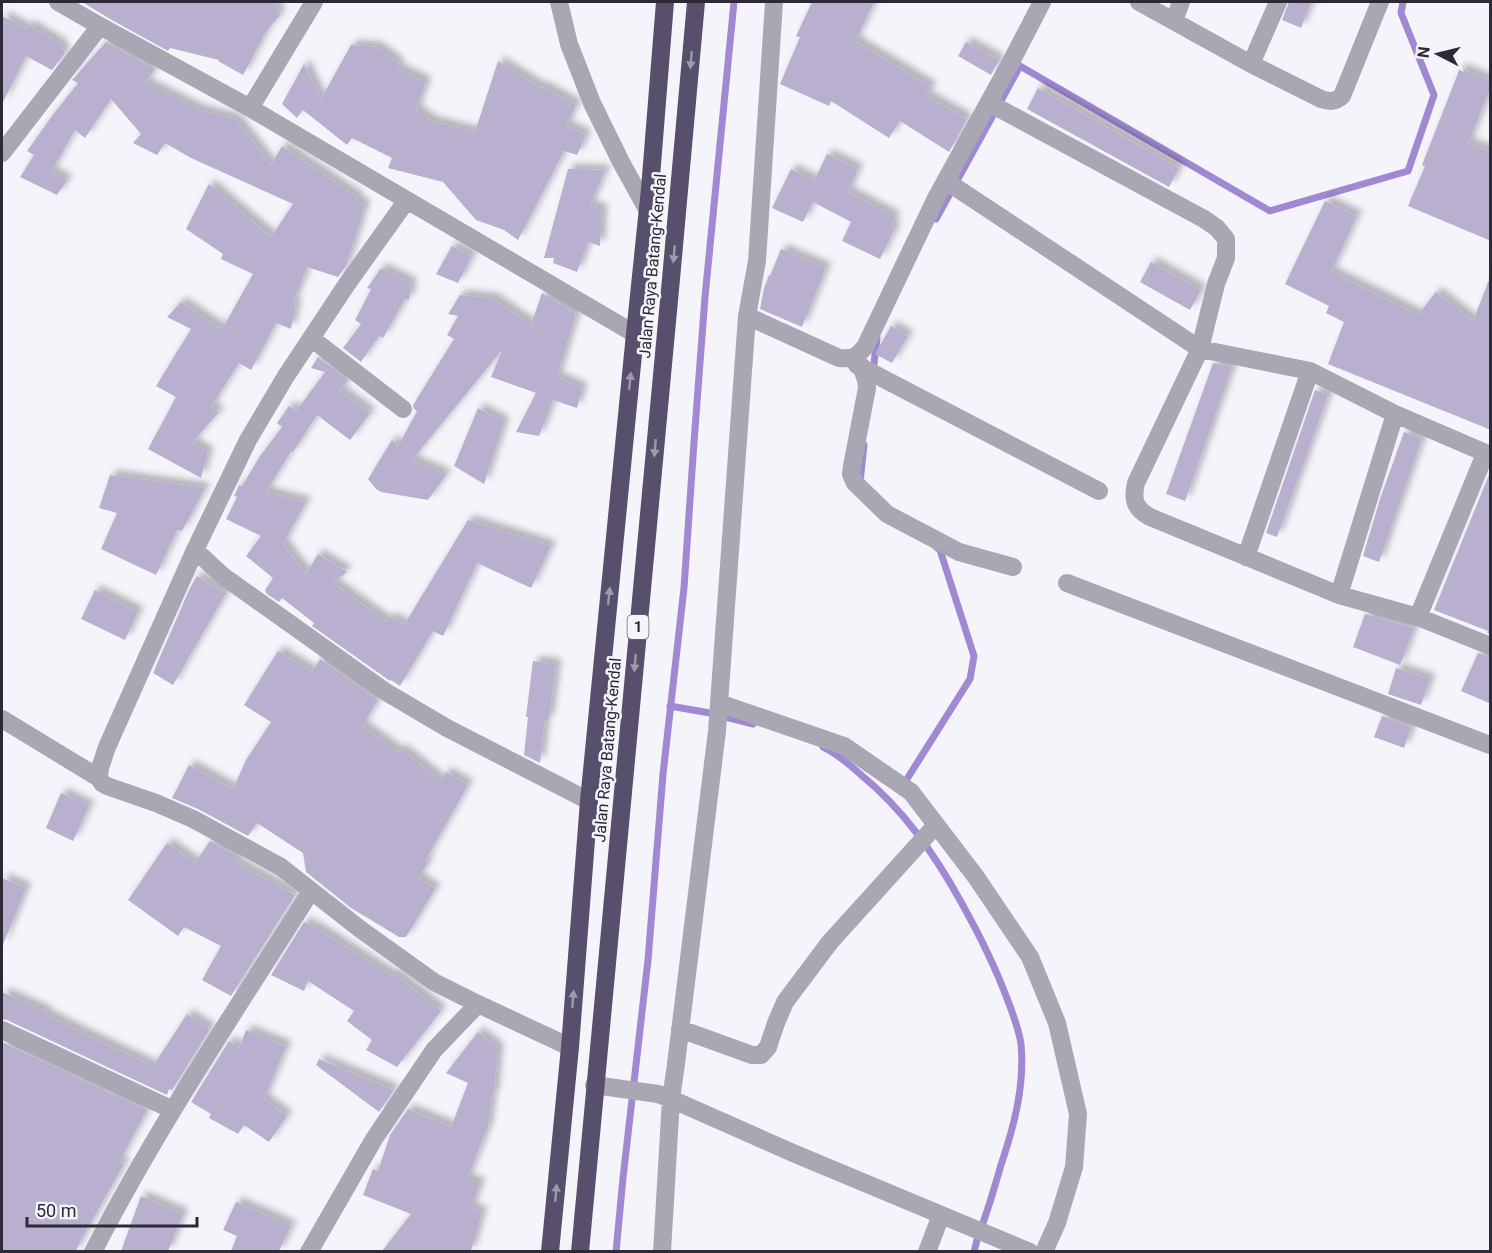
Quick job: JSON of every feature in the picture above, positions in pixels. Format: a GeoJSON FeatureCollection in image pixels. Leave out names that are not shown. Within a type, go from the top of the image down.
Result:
{"type":"FeatureCollection","features":[{"type":"Feature","properties":{"kind":"highway","name":"Jalan Raya Batang-Kendal"},"geometry":{"type":"LineString","coordinates":[[550,1251],[570,1047],[590,801],[648,211],[665,2]]}},
{"type":"Feature","properties":{"kind":"highway","name":"Jalan Raya Batang-Kendal"},"geometry":{"type":"LineString","coordinates":[[579,1251],[696,2]]}},
{"type":"Feature","properties":{"kind":"street"},"geometry":{"type":"LineString","coordinates":[[58,2],[250,108],[635,334]]}},
{"type":"Feature","properties":{"kind":"street"},"geometry":{"type":"LineString","coordinates":[[250,108],[314,2]]}},
{"type":"Feature","properties":{"kind":"street"},"geometry":{"type":"LineString","coordinates":[[559,2],[569,44],[592,102],[648,211]]}},
{"type":"Feature","properties":{"kind":"street"},"geometry":{"type":"LineString","coordinates":[[662,1251],[664,1096],[680,1029],[717,731],[747,316],[757,261],[774,2]]}},
{"type":"Feature","properties":{"kind":"street"},"geometry":{"type":"LineString","coordinates":[[839,357],[849,359],[856,357],[865,347],[946,181],[1042,2]]}},
{"type":"Feature","properties":{"kind":"street"},"geometry":{"type":"LineString","coordinates":[[1139,2],[1251,64],[1329,102],[1336,101],[1342,96],[1380,2]]}},
{"type":"Feature","properties":{"kind":"street"},"geometry":{"type":"LineString","coordinates":[[1174,21],[1182,2]]}},
{"type":"Feature","properties":{"kind":"street"},"geometry":{"type":"LineString","coordinates":[[1251,64],[1278,2]]}},
{"type":"Feature","properties":{"kind":"street"},"geometry":{"type":"LineString","coordinates":[[2,153],[100,26]]}},
{"type":"Feature","properties":{"kind":"street"},"geometry":{"type":"LineString","coordinates":[[989,103],[1204,219],[1217,228],[1226,239],[1226,258],[1216,284],[1200,350],[1136,483],[1134,493],[1136,505],[1142,513],[1339,595],[1419,617],[1491,646]]}},
{"type":"Feature","properties":{"kind":"street"},"geometry":{"type":"LineString","coordinates":[[946,181],[1200,350],[1310,371],[1395,414],[1488,454],[1419,617]]}},
{"type":"Feature","properties":{"kind":"street"},"geometry":{"type":"LineString","coordinates":[[99,778],[107,747],[195,550],[248,440],[286,376],[346,284],[407,200]]}},
{"type":"Feature","properties":{"kind":"street"},"geometry":{"type":"LineString","coordinates":[[747,316],[861,366],[1099,490]]}},
{"type":"Feature","properties":{"kind":"street"},"geometry":{"type":"LineString","coordinates":[[311,338],[403,409]]}},
{"type":"Feature","properties":{"kind":"street"},"geometry":{"type":"LineString","coordinates":[[861,366],[867,388],[852,466],[851,474],[855,483],[887,514],[959,552],[1013,567]]}},
{"type":"Feature","properties":{"kind":"street"},"geometry":{"type":"LineString","coordinates":[[1246,557],[1310,371]]}},
{"type":"Feature","properties":{"kind":"street"},"geometry":{"type":"LineString","coordinates":[[1339,595],[1395,414]]}},
{"type":"Feature","properties":{"kind":"street"},"geometry":{"type":"LineString","coordinates":[[195,550],[223,576],[386,692],[447,728],[590,801]]}},
{"type":"Feature","properties":{"kind":"street"},"geometry":{"type":"LineString","coordinates":[[1067,583],[1491,746]]}},
{"type":"Feature","properties":{"kind":"street"},"geometry":{"type":"LineString","coordinates":[[719,705],[844,746],[911,792],[933,830],[976,877],[1030,957],[1057,1023],[1078,1114],[1074,1167],[1057,1223],[1044,1251]]}},
{"type":"Feature","properties":{"kind":"street"},"geometry":{"type":"LineString","coordinates":[[2,719],[99,778],[107,786],[193,819],[281,867],[360,929],[434,982],[570,1047]]}},
{"type":"Feature","properties":{"kind":"street"},"geometry":{"type":"LineString","coordinates":[[680,1029],[752,1055],[760,1055],[768,1047],[785,1002],[830,942],[933,830]]}},
{"type":"Feature","properties":{"kind":"street"},"geometry":{"type":"LineString","coordinates":[[93,1251],[117,1204],[173,1110],[310,891]]}},
{"type":"Feature","properties":{"kind":"street"},"geometry":{"type":"LineString","coordinates":[[309,1251],[374,1139],[434,1050],[478,1004]]}},
{"type":"Feature","properties":{"kind":"street"},"geometry":{"type":"LineString","coordinates":[[2,1030],[173,1110]]}},
{"type":"Feature","properties":{"kind":"street"},"geometry":{"type":"LineString","coordinates":[[594,1085],[664,1096],[812,1161],[1030,1251]]}},
{"type":"Feature","properties":{"kind":"street"},"geometry":{"type":"LineString","coordinates":[[927,1251],[941,1215]]}},
{"type":"Feature","properties":{"kind":"building"},"geometry":{"type":"Polygon","coordinates":[[[82,2],[274,2],[280,15],[267,30],[243,75],[219,60],[170,48],[168,51],[82,2]]]}},
{"type":"Feature","properties":{"kind":"building"},"geometry":{"type":"Polygon","coordinates":[[[812,2],[874,2],[855,41],[931,87],[926,96],[967,119],[949,152],[900,121],[889,138],[831,101],[829,106],[780,84],[800,37],[796,36],[812,2]]]}},
{"type":"Feature","properties":{"kind":"building"},"geometry":{"type":"Polygon","coordinates":[[[1289,2],[1311,2],[1301,28],[1282,20],[1289,2]]]}},
{"type":"Feature","properties":{"kind":"building"},"geometry":{"type":"Polygon","coordinates":[[[2,16],[27,29],[29,25],[60,44],[65,53],[52,70],[26,56],[2,104],[2,16]]]}},
{"type":"Feature","properties":{"kind":"building"},"geometry":{"type":"Polygon","coordinates":[[[106,42],[155,69],[145,83],[199,110],[235,119],[271,165],[282,146],[365,205],[346,266],[338,277],[307,267],[293,303],[296,304],[291,329],[276,323],[251,370],[239,363],[211,407],[219,412],[192,443],[208,452],[201,478],[148,449],[176,397],[156,386],[191,329],[167,317],[181,302],[219,328],[224,326],[253,274],[221,259],[223,254],[186,229],[209,184],[271,237],[293,204],[191,158],[165,143],[157,155],[133,143],[141,134],[111,99],[85,138],[75,130],[51,172],[67,180],[57,195],[20,177],[34,155],[27,151],[78,83],[72,80],[106,42]]]}},
{"type":"Feature","properties":{"kind":"building"},"geometry":{"type":"Polygon","coordinates":[[[966,42],[999,60],[991,75],[958,56],[966,42]]]}},
{"type":"Feature","properties":{"kind":"building"},"geometry":{"type":"Polygon","coordinates":[[[351,45],[377,47],[399,64],[397,68],[426,82],[416,110],[431,121],[475,132],[498,61],[541,88],[542,86],[576,105],[566,126],[586,135],[577,155],[564,151],[518,240],[504,230],[476,220],[443,182],[388,168],[392,158],[352,138],[347,145],[303,110],[297,118],[282,104],[304,64],[321,99],[351,45]]]}},
{"type":"Feature","properties":{"kind":"building"},"geometry":{"type":"Polygon","coordinates":[[[1460,68],[1491,81],[1491,87],[1468,143],[1491,152],[1491,241],[1408,206],[1425,166],[1422,165],[1460,68]]]}},
{"type":"Feature","properties":{"kind":"building"},"geometry":{"type":"Polygon","coordinates":[[[1038,88],[1179,168],[1169,187],[1027,109],[1038,88]]]}},
{"type":"Feature","properties":{"kind":"building"},"geometry":{"type":"Polygon","coordinates":[[[827,154],[858,169],[848,192],[895,217],[891,225],[895,228],[880,259],[842,241],[851,222],[813,202],[803,222],[772,208],[791,169],[814,181],[827,154]]]}},
{"type":"Feature","properties":{"kind":"building"},"geometry":{"type":"Polygon","coordinates":[[[568,169],[605,170],[590,206],[602,209],[600,246],[588,242],[577,272],[553,263],[554,258],[544,258],[568,169]]]}},
{"type":"Feature","properties":{"kind":"building"},"geometry":{"type":"Polygon","coordinates":[[[1325,201],[1357,216],[1331,272],[1418,315],[1436,292],[1473,321],[1489,280],[1491,280],[1491,430],[1328,364],[1344,322],[1326,313],[1329,306],[1285,284],[1325,201]]]}},
{"type":"Feature","properties":{"kind":"building"},"geometry":{"type":"Polygon","coordinates":[[[452,246],[472,256],[458,283],[436,274],[452,246]]]}},
{"type":"Feature","properties":{"kind":"building"},"geometry":{"type":"Polygon","coordinates":[[[781,249],[826,268],[802,327],[760,309],[764,288],[781,249]]]}},
{"type":"Feature","properties":{"kind":"building"},"geometry":{"type":"Polygon","coordinates":[[[1151,262],[1201,290],[1190,310],[1140,282],[1151,262]]]}},
{"type":"Feature","properties":{"kind":"building"},"geometry":{"type":"Polygon","coordinates":[[[381,268],[411,283],[409,300],[405,299],[383,338],[379,336],[361,362],[343,348],[361,324],[355,320],[371,289],[367,288],[381,268]]]}},
{"type":"Feature","properties":{"kind":"building"},"geometry":{"type":"Polygon","coordinates":[[[542,293],[576,314],[557,377],[582,388],[577,408],[553,400],[539,436],[516,432],[536,393],[491,377],[502,350],[412,460],[446,475],[428,500],[381,492],[376,489],[368,479],[392,440],[398,446],[417,411],[413,405],[454,339],[447,335],[458,316],[448,314],[460,295],[492,298],[531,325],[542,293]]]}},
{"type":"Feature","properties":{"kind":"building"},"geometry":{"type":"Polygon","coordinates":[[[891,326],[908,336],[892,363],[875,354],[891,326]]]}},
{"type":"Feature","properties":{"kind":"building"},"geometry":{"type":"Polygon","coordinates":[[[318,357],[348,380],[340,391],[370,413],[350,440],[317,415],[266,492],[306,502],[283,544],[306,574],[318,554],[347,572],[333,583],[387,622],[390,617],[404,625],[468,520],[551,546],[531,588],[477,563],[443,636],[433,631],[400,686],[312,626],[314,623],[282,598],[279,602],[267,594],[265,590],[273,578],[246,556],[261,536],[226,519],[237,497],[234,496],[239,485],[242,486],[260,456],[282,427],[277,423],[289,406],[296,411],[325,372],[311,368],[318,357]]]}},
{"type":"Feature","properties":{"kind":"building"},"geometry":{"type":"Polygon","coordinates":[[[1213,363],[1232,367],[1185,501],[1166,494],[1213,363]]]}},
{"type":"Feature","properties":{"kind":"building"},"geometry":{"type":"Polygon","coordinates":[[[1315,390],[1328,395],[1277,537],[1266,533],[1315,390]]]}},
{"type":"Feature","properties":{"kind":"building"},"geometry":{"type":"Polygon","coordinates":[[[478,408],[504,422],[484,484],[454,466],[478,408]]]}},
{"type":"Feature","properties":{"kind":"building"},"geometry":{"type":"Polygon","coordinates":[[[1404,432],[1422,438],[1379,562],[1363,556],[1404,432]]]}},
{"type":"Feature","properties":{"kind":"building"},"geometry":{"type":"Polygon","coordinates":[[[1491,470],[1491,634],[1434,610],[1491,470]]]}},
{"type":"Feature","properties":{"kind":"building"},"geometry":{"type":"Polygon","coordinates":[[[110,475],[205,488],[182,531],[177,530],[156,575],[101,549],[117,513],[99,508],[110,475]]]}},
{"type":"Feature","properties":{"kind":"building"},"geometry":{"type":"Polygon","coordinates":[[[197,576],[226,593],[173,685],[153,673],[197,576]]]}},
{"type":"Feature","properties":{"kind":"building"},"geometry":{"type":"Polygon","coordinates":[[[95,590],[138,612],[125,640],[81,619],[95,590]]]}},
{"type":"Feature","properties":{"kind":"building"},"geometry":{"type":"Polygon","coordinates":[[[1365,614],[1414,628],[1400,665],[1353,647],[1365,614]]]}},
{"type":"Feature","properties":{"kind":"building"},"geometry":{"type":"Polygon","coordinates":[[[278,651],[312,672],[320,659],[378,700],[362,726],[398,752],[401,749],[441,781],[446,772],[468,785],[425,861],[428,863],[418,878],[435,889],[406,937],[399,937],[351,908],[306,872],[303,853],[257,823],[248,836],[172,798],[189,765],[233,789],[246,760],[271,722],[244,705],[278,651]]]}},
{"type":"Feature","properties":{"kind":"building"},"geometry":{"type":"Polygon","coordinates":[[[1478,653],[1491,657],[1491,704],[1461,691],[1478,653]]]}},
{"type":"Feature","properties":{"kind":"building"},"geometry":{"type":"Polygon","coordinates":[[[533,661],[556,664],[549,719],[545,719],[540,763],[524,755],[533,661]]]}},
{"type":"Feature","properties":{"kind":"building"},"geometry":{"type":"Polygon","coordinates":[[[1396,668],[1430,679],[1421,705],[1388,694],[1396,668]]]}},
{"type":"Feature","properties":{"kind":"building"},"geometry":{"type":"Polygon","coordinates":[[[1382,716],[1411,727],[1404,748],[1374,737],[1382,716]]]}},
{"type":"Feature","properties":{"kind":"building"},"geometry":{"type":"Polygon","coordinates":[[[61,793],[89,806],[73,841],[46,828],[61,793]]]}},
{"type":"Feature","properties":{"kind":"building"},"geometry":{"type":"Polygon","coordinates":[[[210,841],[238,856],[235,862],[295,895],[231,996],[202,980],[221,946],[184,927],[178,936],[128,900],[167,843],[195,863],[210,841]]]}},
{"type":"Feature","properties":{"kind":"building"},"geometry":{"type":"Polygon","coordinates":[[[2,878],[26,888],[2,947],[2,878]]]}},
{"type":"Feature","properties":{"kind":"building"},"geometry":{"type":"Polygon","coordinates":[[[304,922],[392,976],[394,973],[441,1011],[397,1067],[366,1050],[372,1040],[347,1021],[354,1011],[308,981],[304,991],[271,975],[304,922]]]}},
{"type":"Feature","properties":{"kind":"building"},"geometry":{"type":"Polygon","coordinates":[[[2,992],[47,1012],[45,1014],[153,1066],[187,1014],[210,1029],[167,1095],[2,1019],[2,992]]]}},
{"type":"Feature","properties":{"kind":"building"},"geometry":{"type":"Polygon","coordinates":[[[246,1030],[286,1046],[264,1099],[287,1116],[269,1142],[244,1125],[238,1134],[209,1118],[211,1114],[191,1102],[229,1041],[239,1048],[246,1030]]]}},
{"type":"Feature","properties":{"kind":"building"},"geometry":{"type":"Polygon","coordinates":[[[478,1032],[498,1048],[494,1095],[492,1094],[488,1126],[467,1179],[480,1183],[471,1208],[482,1212],[471,1251],[382,1251],[411,1214],[363,1195],[373,1169],[378,1171],[390,1135],[408,1109],[451,1127],[468,1083],[446,1073],[478,1032]]]}},
{"type":"Feature","properties":{"kind":"building"},"geometry":{"type":"Polygon","coordinates":[[[2,1042],[147,1110],[119,1162],[124,1164],[76,1251],[2,1251],[2,1042]]]}},
{"type":"Feature","properties":{"kind":"building"},"geometry":{"type":"Polygon","coordinates":[[[319,1059],[394,1090],[379,1112],[316,1065],[319,1059]]]}},
{"type":"Feature","properties":{"kind":"building"},"geometry":{"type":"Polygon","coordinates":[[[141,1196],[183,1214],[168,1251],[121,1251],[141,1196]]]}},
{"type":"Feature","properties":{"kind":"building"},"geometry":{"type":"Polygon","coordinates":[[[236,1202],[291,1226],[279,1251],[231,1251],[237,1236],[223,1230],[236,1202]]]}},
{"type":"Feature","properties":{"kind":"waterway"},"geometry":{"type":"LineString","coordinates":[[616,1252],[648,960],[663,774],[684,588],[705,297],[734,2]]}},
{"type":"Feature","properties":{"kind":"waterway"},"geometry":{"type":"LineString","coordinates":[[936,219],[1020,66],[1270,211],[1408,171],[1434,95],[1401,13],[1403,2]]}},
{"type":"Feature","properties":{"kind":"waterway"},"geometry":{"type":"LineString","coordinates":[[873,372],[877,338]]}},
{"type":"Feature","properties":{"kind":"waterway"},"geometry":{"type":"LineString","coordinates":[[860,482],[864,445]]}},
{"type":"Feature","properties":{"kind":"waterway"},"geometry":{"type":"LineString","coordinates":[[907,779],[970,679],[974,656],[940,550],[936,547]]}},
{"type":"Feature","properties":{"kind":"waterway"},"geometry":{"type":"LineString","coordinates":[[670,706],[753,724]]}},
{"type":"Feature","properties":{"kind":"waterway"},"geometry":{"type":"LineString","coordinates":[[823,747],[833,752],[876,788],[904,817],[929,849],[980,938],[998,975],[1016,1022],[1022,1060],[1020,1090],[1010,1136],[982,1226]]}},
{"type":"Feature","properties":{"kind":"waterway"},"geometry":{"type":"LineString","coordinates":[[974,1252],[977,1240]]}}]}
